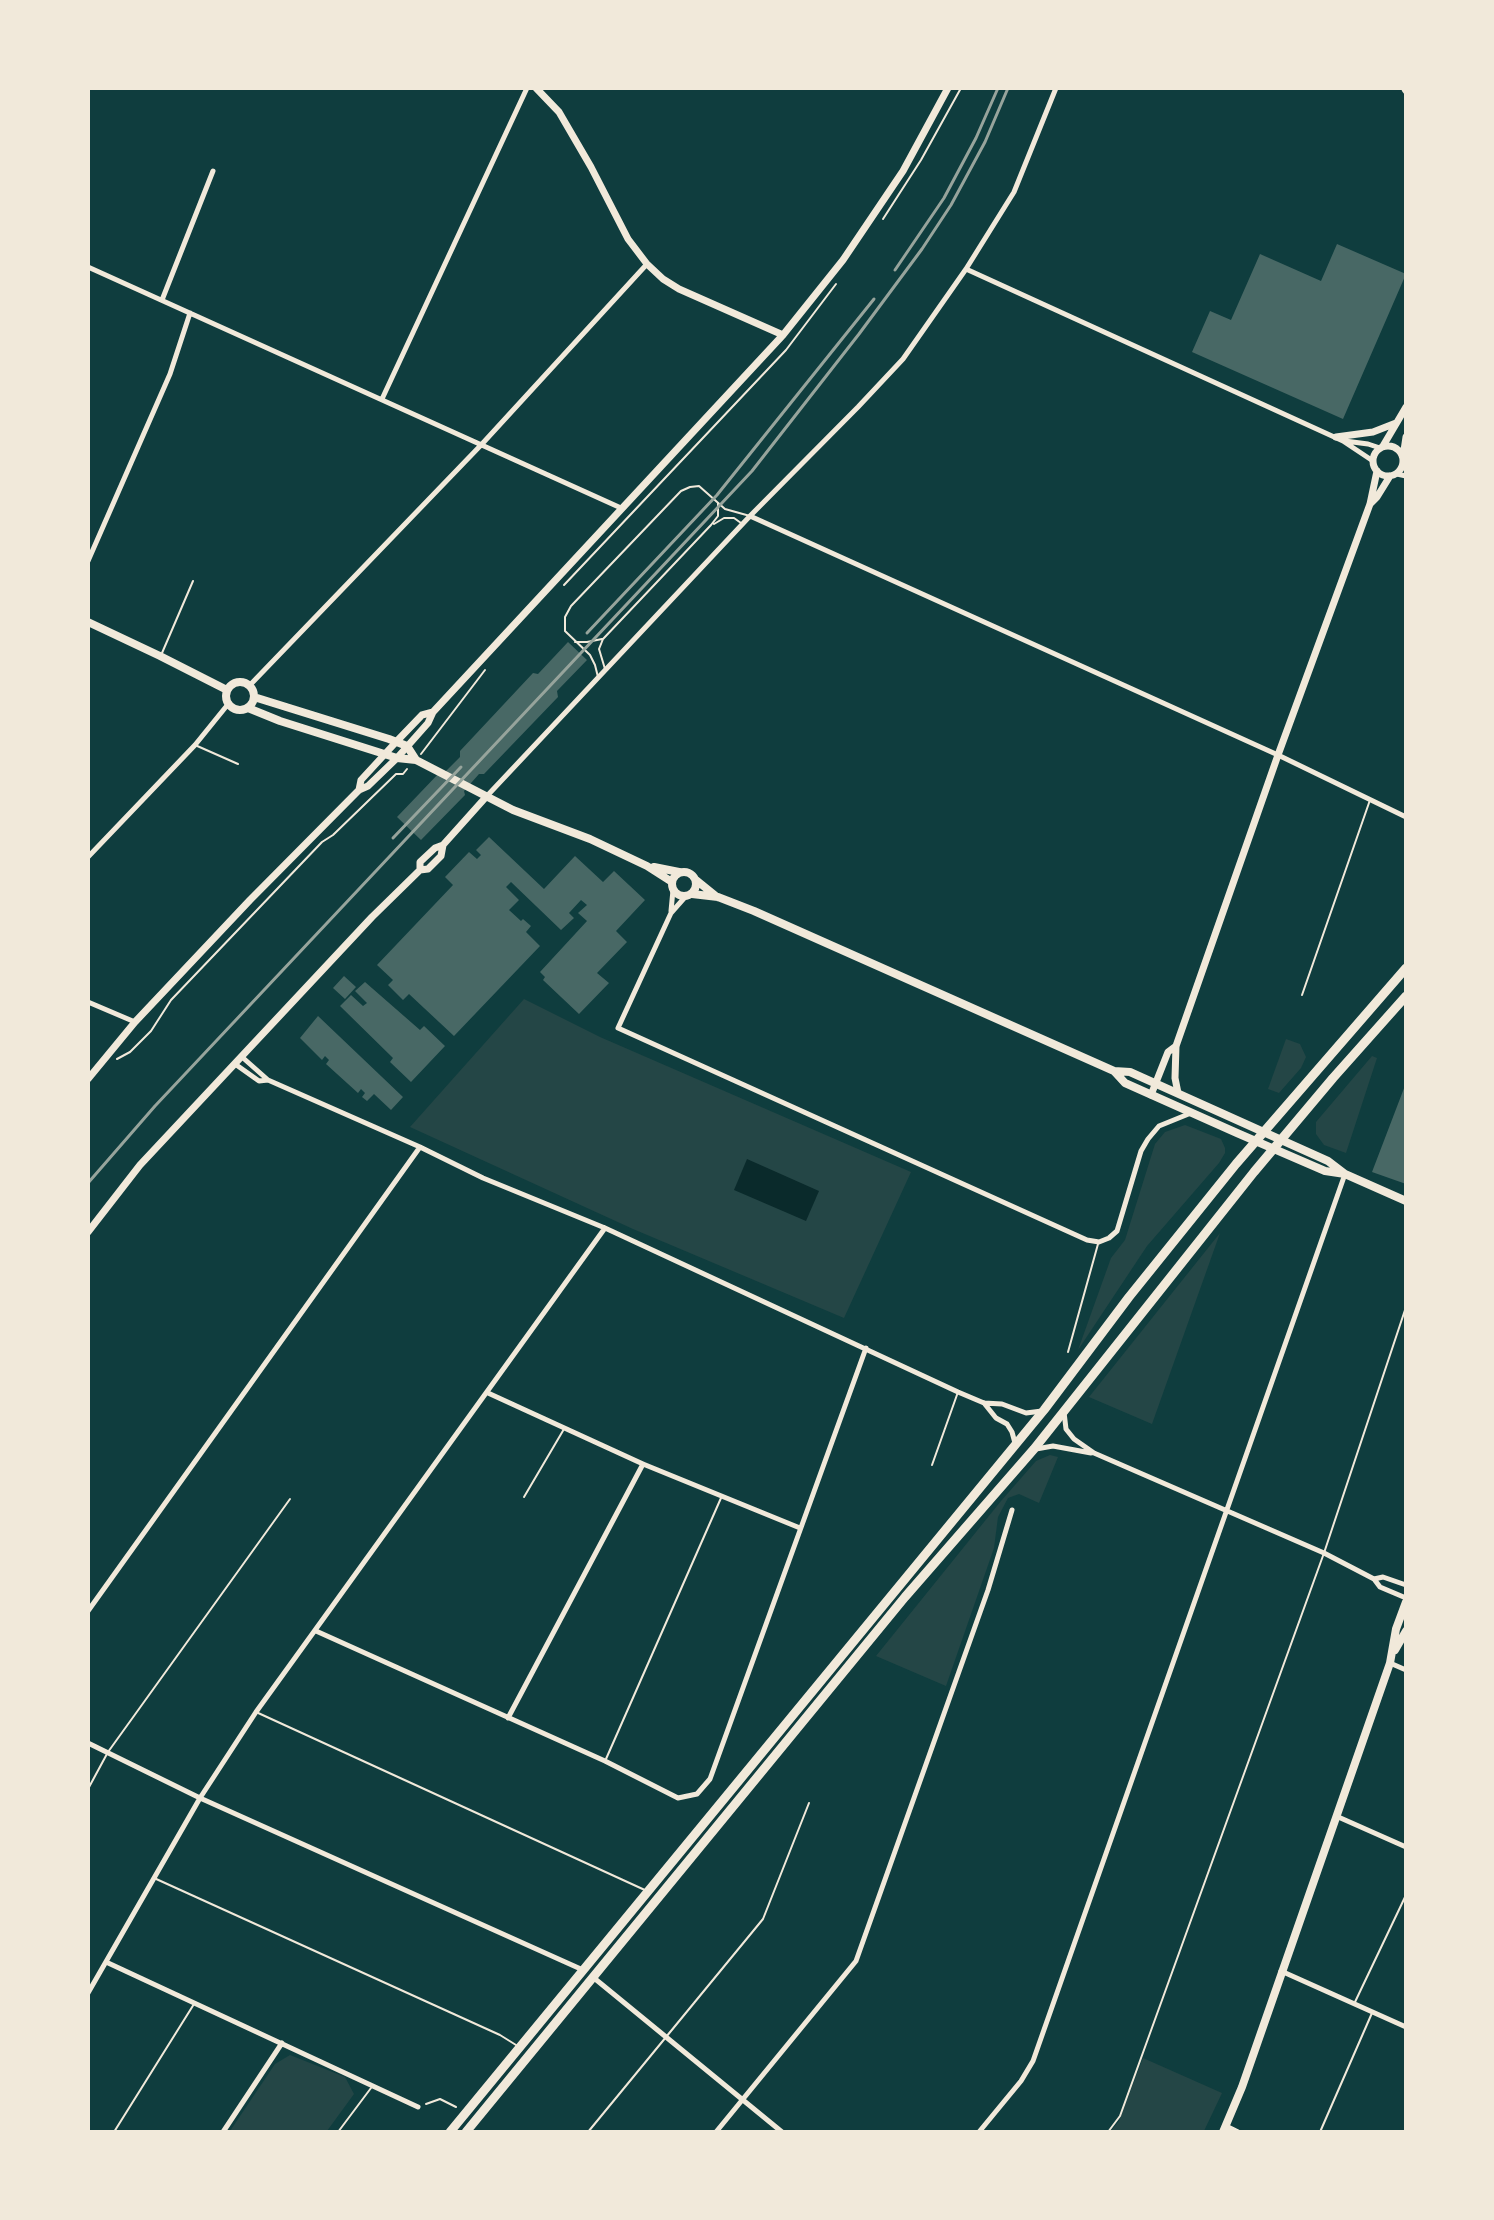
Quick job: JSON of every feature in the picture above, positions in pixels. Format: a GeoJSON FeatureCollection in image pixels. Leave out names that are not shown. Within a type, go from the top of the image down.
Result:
{"type":"FeatureCollection","features":[{"type":"Feature","properties":{"kind":"highway"},"geometry":{"type":"LineString","coordinates":[[450,2132],[1016,1445],[1135,1289],[1263,1132],[1406,968]]}},
{"type":"Feature","properties":{"kind":"highway"},"geometry":{"type":"LineString","coordinates":[[466,2132],[912,1589],[1034,1449],[1274,1149],[1406,996]]}},
{"type":"Feature","properties":{"kind":"main road"},"geometry":{"type":"LineString","coordinates":[[88,622],[227,690]]}},
{"type":"Feature","properties":{"kind":"main road"},"geometry":{"type":"LineString","coordinates":[[227,690],[237,682],[250,685],[255,697],[396,742],[406,746],[416,760]]}},
{"type":"Feature","properties":{"kind":"main road"},"geometry":{"type":"LineString","coordinates":[[227,690],[229,703],[235,709],[248,708],[280,721],[397,758],[416,760],[486,797],[528,816],[590,839],[647,866],[672,886],[678,895],[718,897]]}},
{"type":"Feature","properties":{"kind":"main road"},"geometry":{"type":"LineString","coordinates":[[248,708],[255,697]]}},
{"type":"Feature","properties":{"kind":"main road"},"geometry":{"type":"LineString","coordinates":[[647,866],[691,873],[696,880],[718,897],[764,915],[1114,1071],[1130,1072],[1156,1083],[1328,1161],[1346,1174],[1406,1201]]}},
{"type":"Feature","properties":{"kind":"main road"},"geometry":{"type":"LineString","coordinates":[[672,886],[679,872]]}},
{"type":"Feature","properties":{"kind":"main road"},"geometry":{"type":"LineString","coordinates":[[689,895],[696,888],[696,880]]}},
{"type":"Feature","properties":{"kind":"main road"},"geometry":{"type":"LineString","coordinates":[[1114,1071],[1125,1083],[1151,1095],[1325,1172],[1346,1174]]}},
{"type":"Feature","properties":{"kind":"main road"},"geometry":{"type":"LineString","coordinates":[[1394,1651],[1396,1629],[1406,1600]]}},
{"type":"Feature","properties":{"kind":"main road"},"geometry":{"type":"LineString","coordinates":[[1225,2129],[1242,2087],[1394,1651],[1406,1631]]}},
{"type":"Feature","properties":{"kind":"street"},"geometry":{"type":"LineString","coordinates":[[382,399],[527,88]]}},
{"type":"Feature","properties":{"kind":"street"},"geometry":{"type":"LineString","coordinates":[[536,88],[559,112],[628,238],[647,264],[663,279],[679,289],[783,335]]}},
{"type":"Feature","properties":{"kind":"street"},"geometry":{"type":"LineString","coordinates":[[88,1079],[135,1022],[359,790],[369,786],[397,758],[428,723],[433,712],[783,335],[843,260],[903,171],[948,88]]}},
{"type":"Feature","properties":{"kind":"street"},"geometry":{"type":"LineString","coordinates":[[88,1233],[140,1165],[372,917],[420,870],[420,862],[435,848],[443,846],[486,797],[742,524],[903,359],[966,269],[1014,192],[1056,88]]}},
{"type":"Feature","properties":{"kind":"street"},"geometry":{"type":"LineString","coordinates":[[162,300],[213,171]]}},
{"type":"Feature","properties":{"kind":"street"},"geometry":{"type":"LineString","coordinates":[[250,685],[482,444],[647,264]]}},
{"type":"Feature","properties":{"kind":"street"},"geometry":{"type":"LineString","coordinates":[[88,267],[621,508]]}},
{"type":"Feature","properties":{"kind":"street"},"geometry":{"type":"LineString","coordinates":[[966,269],[1340,439],[1373,461],[1377,471],[1370,504],[1176,1046],[1175,1078],[1178,1093]]}},
{"type":"Feature","properties":{"kind":"street"},"geometry":{"type":"LineString","coordinates":[[88,561],[170,374],[190,314]]}},
{"type":"Feature","properties":{"kind":"street"},"geometry":{"type":"LineString","coordinates":[[1373,461],[1375,454],[1406,407]]}},
{"type":"Feature","properties":{"kind":"street"},"geometry":{"type":"LineString","coordinates":[[1340,439],[1373,432],[1396,423]]}},
{"type":"Feature","properties":{"kind":"street"},"geometry":{"type":"LineString","coordinates":[[1370,504],[1402,468],[1406,437]]}},
{"type":"Feature","properties":{"kind":"street"},"geometry":{"type":"LineString","coordinates":[[1340,439],[1381,447],[1394,446],[1400,450],[1404,460]]}},
{"type":"Feature","properties":{"kind":"street"},"geometry":{"type":"LineString","coordinates":[[1377,471],[1383,475],[1406,476]]}},
{"type":"Feature","properties":{"kind":"street"},"geometry":{"type":"LineString","coordinates":[[750,516],[1278,756],[1406,817]]}},
{"type":"Feature","properties":{"kind":"street"},"geometry":{"type":"LineString","coordinates":[[88,857],[195,745],[229,703]]}},
{"type":"Feature","properties":{"kind":"street"},"geometry":{"type":"LineString","coordinates":[[359,790],[361,780],[396,742],[422,716],[433,712]]}},
{"type":"Feature","properties":{"kind":"street"},"geometry":{"type":"LineString","coordinates":[[671,913],[672,886]]}},
{"type":"Feature","properties":{"kind":"street"},"geometry":{"type":"LineString","coordinates":[[689,895],[671,913],[618,1028],[1087,1240],[1099,1242],[1109,1238],[1116,1231],[1141,1151],[1159,1126],[1192,1113]]}},
{"type":"Feature","properties":{"kind":"street"},"geometry":{"type":"LineString","coordinates":[[88,1002],[135,1022]]}},
{"type":"Feature","properties":{"kind":"street"},"geometry":{"type":"LineString","coordinates":[[1151,1095],[1168,1052],[1176,1046]]}},
{"type":"Feature","properties":{"kind":"street"},"geometry":{"type":"LineString","coordinates":[[242,1057],[268,1080],[420,1147],[483,1178],[604,1228],[958,1392],[984,1403],[1002,1404],[1026,1413],[1044,1410]]}},
{"type":"Feature","properties":{"kind":"street"},"geometry":{"type":"LineString","coordinates":[[235,1064],[259,1081],[268,1080]]}},
{"type":"Feature","properties":{"kind":"street"},"geometry":{"type":"LineString","coordinates":[[88,1611],[420,1147]]}},
{"type":"Feature","properties":{"kind":"street"},"geometry":{"type":"LineString","coordinates":[[979,2132],[1021,2081],[1033,2061],[1346,1174]]}},
{"type":"Feature","properties":{"kind":"street"},"geometry":{"type":"LineString","coordinates":[[88,1993],[200,1798],[256,1712],[488,1393],[604,1228]]}},
{"type":"Feature","properties":{"kind":"street"},"geometry":{"type":"LineString","coordinates":[[316,1631],[605,1761],[678,1798],[698,1794],[710,1779],[866,1348]]}},
{"type":"Feature","properties":{"kind":"street"},"geometry":{"type":"LineString","coordinates":[[488,1393],[643,1464],[800,1528]]}},
{"type":"Feature","properties":{"kind":"street"},"geometry":{"type":"LineString","coordinates":[[984,1403],[996,1418],[1007,1424],[1016,1445]]}},
{"type":"Feature","properties":{"kind":"street"},"geometry":{"type":"LineString","coordinates":[[1064,1411],[1066,1429],[1074,1439],[1094,1454]]}},
{"type":"Feature","properties":{"kind":"street"},"geometry":{"type":"LineString","coordinates":[[1034,1449],[1053,1446],[1094,1454],[1324,1553],[1374,1579],[1380,1587],[1406,1600]]}},
{"type":"Feature","properties":{"kind":"street"},"geometry":{"type":"LineString","coordinates":[[508,1718],[643,1464]]}},
{"type":"Feature","properties":{"kind":"street"},"geometry":{"type":"LineString","coordinates":[[716,2132],[856,1961],[988,1590],[1012,1510]]}},
{"type":"Feature","properties":{"kind":"street"},"geometry":{"type":"LineString","coordinates":[[1374,1579],[1383,1577],[1406,1585]]}},
{"type":"Feature","properties":{"kind":"street"},"geometry":{"type":"LineString","coordinates":[[1390,1663],[1406,1670]]}},
{"type":"Feature","properties":{"kind":"street"},"geometry":{"type":"LineString","coordinates":[[88,1743],[200,1798],[584,1970]]}},
{"type":"Feature","properties":{"kind":"street"},"geometry":{"type":"LineString","coordinates":[[1336,1816],[1406,1847]]}},
{"type":"Feature","properties":{"kind":"street"},"geometry":{"type":"LineString","coordinates":[[106,1962],[418,2107]]}},
{"type":"Feature","properties":{"kind":"street"},"geometry":{"type":"LineString","coordinates":[[1281,1971],[1406,2027]]}},
{"type":"Feature","properties":{"kind":"street"},"geometry":{"type":"LineString","coordinates":[[594,1978],[782,2132]]}},
{"type":"Feature","properties":{"kind":"street"},"geometry":{"type":"LineString","coordinates":[[223,2132],[282,2043]]}},
{"type":"Feature","properties":{"kind":"street"},"geometry":{"type":"LineString","coordinates":[[1225,2129],[1238,2132]]}},
{"type":"Feature","properties":{"kind":"lane"},"geometry":{"type":"LineString","coordinates":[[598,678],[590,655],[565,631],[565,617],[570,606],[681,491],[699,486],[725,509],[750,516]]}},
{"type":"Feature","properties":{"kind":"lane"},"geometry":{"type":"LineString","coordinates":[[605,671],[605,663],[599,649],[603,639],[711,525],[718,516],[718,503]]}},
{"type":"Feature","properties":{"kind":"lane"},"geometry":{"type":"LineString","coordinates":[[711,525],[724,518],[734,519],[742,524]]}},
{"type":"Feature","properties":{"kind":"lane"},"geometry":{"type":"LineString","coordinates":[[160,656],[193,582]]}},
{"type":"Feature","properties":{"kind":"lane"},"geometry":{"type":"LineString","coordinates":[[575,642],[603,639]]}},
{"type":"Feature","properties":{"kind":"lane"},"geometry":{"type":"LineString","coordinates":[[195,745],[238,764]]}},
{"type":"Feature","properties":{"kind":"lane"},"geometry":{"type":"LineString","coordinates":[[1302,995],[1370,800]]}},
{"type":"Feature","properties":{"kind":"lane"},"geometry":{"type":"LineString","coordinates":[[1068,1352],[1099,1242]]}},
{"type":"Feature","properties":{"kind":"lane"},"geometry":{"type":"LineString","coordinates":[[1108,2132],[1120,2116],[1324,1553],[1406,1307]]}},
{"type":"Feature","properties":{"kind":"lane"},"geometry":{"type":"LineString","coordinates":[[932,1466],[958,1392]]}},
{"type":"Feature","properties":{"kind":"lane"},"geometry":{"type":"LineString","coordinates":[[524,1497],[565,1428]]}},
{"type":"Feature","properties":{"kind":"lane"},"geometry":{"type":"LineString","coordinates":[[605,1761],[722,1495]]}},
{"type":"Feature","properties":{"kind":"lane"},"geometry":{"type":"LineString","coordinates":[[88,1789],[108,1752],[290,1499]]}},
{"type":"Feature","properties":{"kind":"lane"},"geometry":{"type":"LineString","coordinates":[[256,1712],[649,1892]]}},
{"type":"Feature","properties":{"kind":"lane"},"geometry":{"type":"LineString","coordinates":[[588,2132],[763,1919],[808,1803]]}},
{"type":"Feature","properties":{"kind":"lane"},"geometry":{"type":"LineString","coordinates":[[153,1878],[510,2040],[518,2047]]}},
{"type":"Feature","properties":{"kind":"lane"},"geometry":{"type":"LineString","coordinates":[[1354,2005],[1406,1894]]}},
{"type":"Feature","properties":{"kind":"lane"},"geometry":{"type":"LineString","coordinates":[[114,2132],[194,2004]]}},
{"type":"Feature","properties":{"kind":"lane"},"geometry":{"type":"LineString","coordinates":[[1320,2132],[1372,2013]]}},
{"type":"Feature","properties":{"kind":"lane"},"geometry":{"type":"LineString","coordinates":[[338,2132],[372,2085]]}},
{"type":"Feature","properties":{"kind":"path"},"geometry":{"type":"LineString","coordinates":[[561,589],[617,530]]}},
{"type":"Feature","properties":{"kind":"path"},"geometry":{"type":"LineString","coordinates":[[114,1061],[132,1050],[146,1036],[171,1000],[322,842],[333,835],[396,774],[403,774],[490,664]]}},
{"type":"Feature","properties":{"kind":"path"},"geometry":{"type":"LineString","coordinates":[[418,2107],[440,2099],[456,2107]]}},
{"type":"Feature","properties":{"kind":"shaded area"},"geometry":{"type":"Polygon","coordinates":[[[524,999],[600,1037],[911,1172],[844,1318],[633,1229],[410,1127],[524,999]]]}},
{"type":"Feature","properties":{"kind":"shaded area"},"geometry":{"type":"Polygon","coordinates":[[[1286,1039],[1300,1044],[1306,1057],[1301,1068],[1279,1093],[1268,1089],[1286,1039]]]}},
{"type":"Feature","properties":{"kind":"shaded area"},"geometry":{"type":"Polygon","coordinates":[[[1372,1056],[1377,1058],[1346,1153],[1324,1145],[1316,1134],[1316,1122],[1372,1056]]]}},
{"type":"Feature","properties":{"kind":"shaded area"},"geometry":{"type":"Polygon","coordinates":[[[1185,1125],[1221,1139],[1225,1153],[1219,1163],[1147,1246],[1078,1350],[1111,1258],[1125,1240],[1155,1144],[1165,1132],[1185,1125]]]}},
{"type":"Feature","properties":{"kind":"shaded area"},"geometry":{"type":"Polygon","coordinates":[[[747,1159],[819,1191],[806,1221],[734,1190],[747,1159]]]}},
{"type":"Feature","properties":{"kind":"shaded area"},"geometry":{"type":"Polygon","coordinates":[[[1220,1233],[1152,1424],[1089,1397],[1220,1233]]]}},
{"type":"Feature","properties":{"kind":"shaded area"},"geometry":{"type":"Polygon","coordinates":[[[1050,1455],[1058,1457],[1039,1503],[1019,1494],[1008,1498],[998,1517],[994,1548],[946,1686],[876,1656],[1001,1501],[1036,1461],[1050,1455]]]}},
{"type":"Feature","properties":{"kind":"shaded area"},"geometry":{"type":"Polygon","coordinates":[[[290,2055],[345,2077],[354,2094],[327,2131],[230,2131],[275,2064],[290,2055]]]}},
{"type":"Feature","properties":{"kind":"shaded area"},"geometry":{"type":"Polygon","coordinates":[[[1143,2058],[1222,2093],[1204,2131],[1110,2132],[1119,2121],[1143,2058]]]}},
{"type":"Feature","properties":{"kind":"building"},"geometry":{"type":"Polygon","coordinates":[[[1337,244],[1406,274],[1343,419],[1192,352],[1210,311],[1231,320],[1260,254],[1321,281],[1337,244]]]}},
{"type":"Feature","properties":{"kind":"building"},"geometry":{"type":"Polygon","coordinates":[[[568,642],[587,660],[557,691],[558,697],[484,774],[479,774],[464,791],[465,795],[421,840],[397,817],[441,771],[445,772],[460,757],[460,751],[533,673],[538,674],[568,642]]]}},
{"type":"Feature","properties":{"kind":"building"},"geometry":{"type":"Polygon","coordinates":[[[489,837],[544,889],[575,856],[603,882],[614,871],[645,900],[616,931],[627,942],[597,973],[609,983],[579,1014],[543,980],[545,977],[540,972],[587,921],[578,913],[587,905],[581,900],[569,913],[574,918],[561,930],[511,882],[506,887],[519,900],[509,910],[521,921],[523,919],[531,926],[526,932],[540,946],[454,1036],[409,994],[403,1000],[388,985],[393,980],[377,965],[453,885],[445,877],[469,852],[477,859],[481,855],[476,850],[489,837]]]}},
{"type":"Feature","properties":{"kind":"building"},"geometry":{"type":"Polygon","coordinates":[[[344,976],[356,987],[345,999],[333,988],[344,976]]]}},
{"type":"Feature","properties":{"kind":"building"},"geometry":{"type":"Polygon","coordinates":[[[365,982],[420,1030],[424,1026],[445,1046],[411,1082],[390,1062],[393,1058],[340,1006],[351,995],[363,1006],[367,1003],[355,991],[365,982]]]}},
{"type":"Feature","properties":{"kind":"building"},"geometry":{"type":"Polygon","coordinates":[[[318,1016],[403,1097],[391,1110],[374,1094],[367,1101],[362,1097],[365,1093],[361,1089],[358,1093],[326,1064],[329,1060],[325,1056],[322,1060],[300,1038],[318,1016]]]}},
{"type":"Feature","properties":{"kind":"building"},"geometry":{"type":"Polygon","coordinates":[[[1406,1083],[1406,1184],[1372,1172],[1406,1083]]]}},
{"type":"Feature","properties":{"kind":"railway"},"geometry":{"type":"LineString","coordinates":[[895,270],[944,198],[976,138],[998,88]]}},
{"type":"Feature","properties":{"kind":"railway"},"geometry":{"type":"LineString","coordinates":[[88,1183],[155,1106],[752,471],[922,249],[951,205],[985,142],[1008,88]]}},
{"type":"Feature","properties":{"kind":"railway"},"geometry":{"type":"LineString","coordinates":[[587,633],[717,495],[874,299]]}},
{"type":"Feature","properties":{"kind":"railway"},"geometry":{"type":"LineString","coordinates":[[393,838],[461,767]]}}]}
